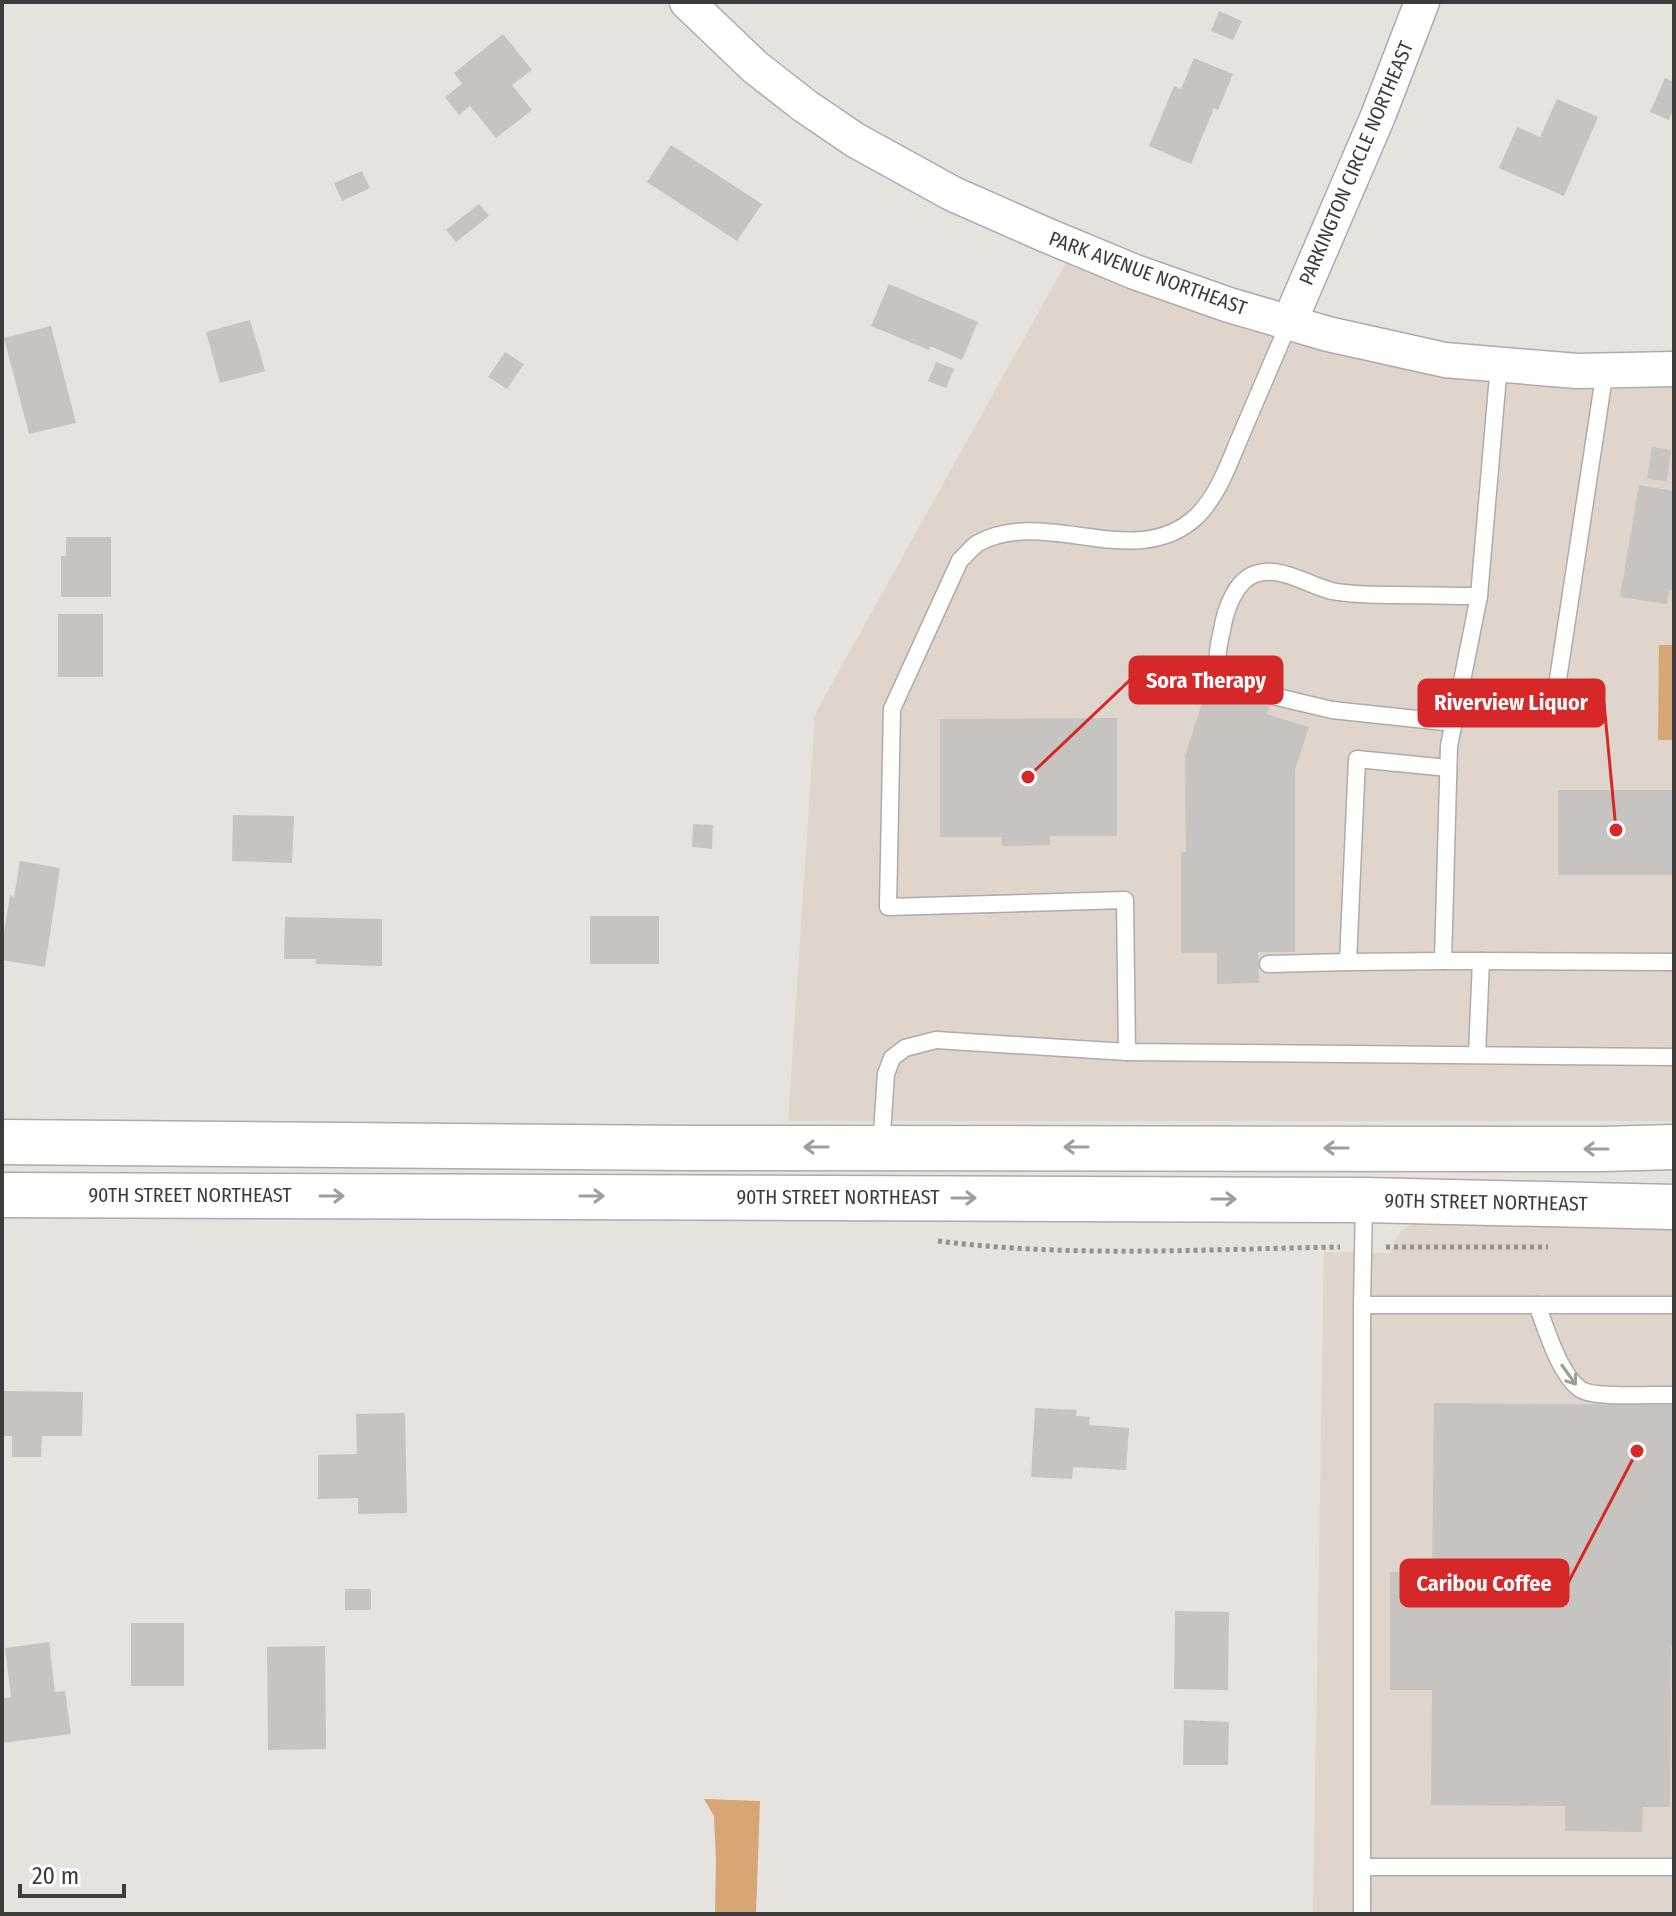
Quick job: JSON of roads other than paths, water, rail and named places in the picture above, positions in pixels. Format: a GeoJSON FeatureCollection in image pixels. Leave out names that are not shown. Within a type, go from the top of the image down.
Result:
{"type":"FeatureCollection","features":[{"type":"Feature","properties":{"kind":"main road"},"geometry":{"type":"LineString","coordinates":[[2,1142],[674,1148],[1674,1147]]}},
{"type":"Feature","properties":{"kind":"main road","name":"90TH STREET NORTHEAST"},"geometry":{"type":"LineString","coordinates":[[2,1195],[1364,1200],[1674,1207]]}},
{"type":"Feature","properties":{"kind":"street","name":"PARK AVENUE NORTHEAST"},"geometry":{"type":"LineString","coordinates":[[687,2],[755,67],[855,140],[953,194],[1135,272],[1289,323],[1445,360],[1577,371],[1674,369]]}},
{"type":"Feature","properties":{"kind":"street","name":"PARKINGTON CIRCLE NORTHEAST"},"geometry":{"type":"LineString","coordinates":[[1289,323],[1378,116],[1422,2]]}},
{"type":"Feature","properties":{"kind":"lane"},"geometry":{"type":"LineString","coordinates":[[1127,1052],[1125,900],[888,907],[892,709],[960,560],[977,544],[1003,535],[1032,531],[1150,540],[1178,530],[1197,515],[1216,491],[1289,323]]}},
{"type":"Feature","properties":{"kind":"lane"},"geometry":{"type":"LineString","coordinates":[[1443,961],[1448,768],[1479,596],[1499,364]]}},
{"type":"Feature","properties":{"kind":"lane"},"geometry":{"type":"LineString","coordinates":[[1555,699],[1605,370]]}},
{"type":"Feature","properties":{"kind":"lane"},"geometry":{"type":"LineString","coordinates":[[1230,680],[1220,668],[1216,656],[1225,613],[1247,578],[1257,573],[1274,572],[1330,591],[1361,595],[1479,596]]}},
{"type":"Feature","properties":{"kind":"lane"},"geometry":{"type":"LineString","coordinates":[[1273,696],[1332,710],[1454,723]]}},
{"type":"Feature","properties":{"kind":"lane"},"geometry":{"type":"LineString","coordinates":[[1348,962],[1357,759],[1448,768]]}},
{"type":"Feature","properties":{"kind":"lane"},"geometry":{"type":"LineString","coordinates":[[1477,1055],[1481,961]]}},
{"type":"Feature","properties":{"kind":"lane"},"geometry":{"type":"LineString","coordinates":[[1268,964],[1674,962]]}},
{"type":"Feature","properties":{"kind":"lane"},"geometry":{"type":"LineString","coordinates":[[881,1147],[886,1074],[892,1058],[905,1048],[936,1040],[1127,1052],[1674,1057]]}},
{"type":"Feature","properties":{"kind":"lane"},"geometry":{"type":"LineString","coordinates":[[1362,1914],[1364,1200]]}},
{"type":"Feature","properties":{"kind":"lane"},"geometry":{"type":"LineString","coordinates":[[1362,1305],[1674,1305]]}},
{"type":"Feature","properties":{"kind":"lane"},"geometry":{"type":"LineString","coordinates":[[1537,1305],[1558,1360],[1582,1391],[1674,1395]]}},
{"type":"Feature","properties":{"kind":"lane"},"geometry":{"type":"LineString","coordinates":[[1362,1867],[1674,1867]]}},
{"type":"Feature","properties":{"kind":"place","name":"Sora Therapy"},"geometry":{"type":"Point","coordinates":[1028,777]}},
{"type":"Feature","properties":{"kind":"place","name":"Riverview Liquor"},"geometry":{"type":"Point","coordinates":[1616,830]}},
{"type":"Feature","properties":{"kind":"place","name":"Caribou Coffee"},"geometry":{"type":"Point","coordinates":[1637,1451]}}]}
